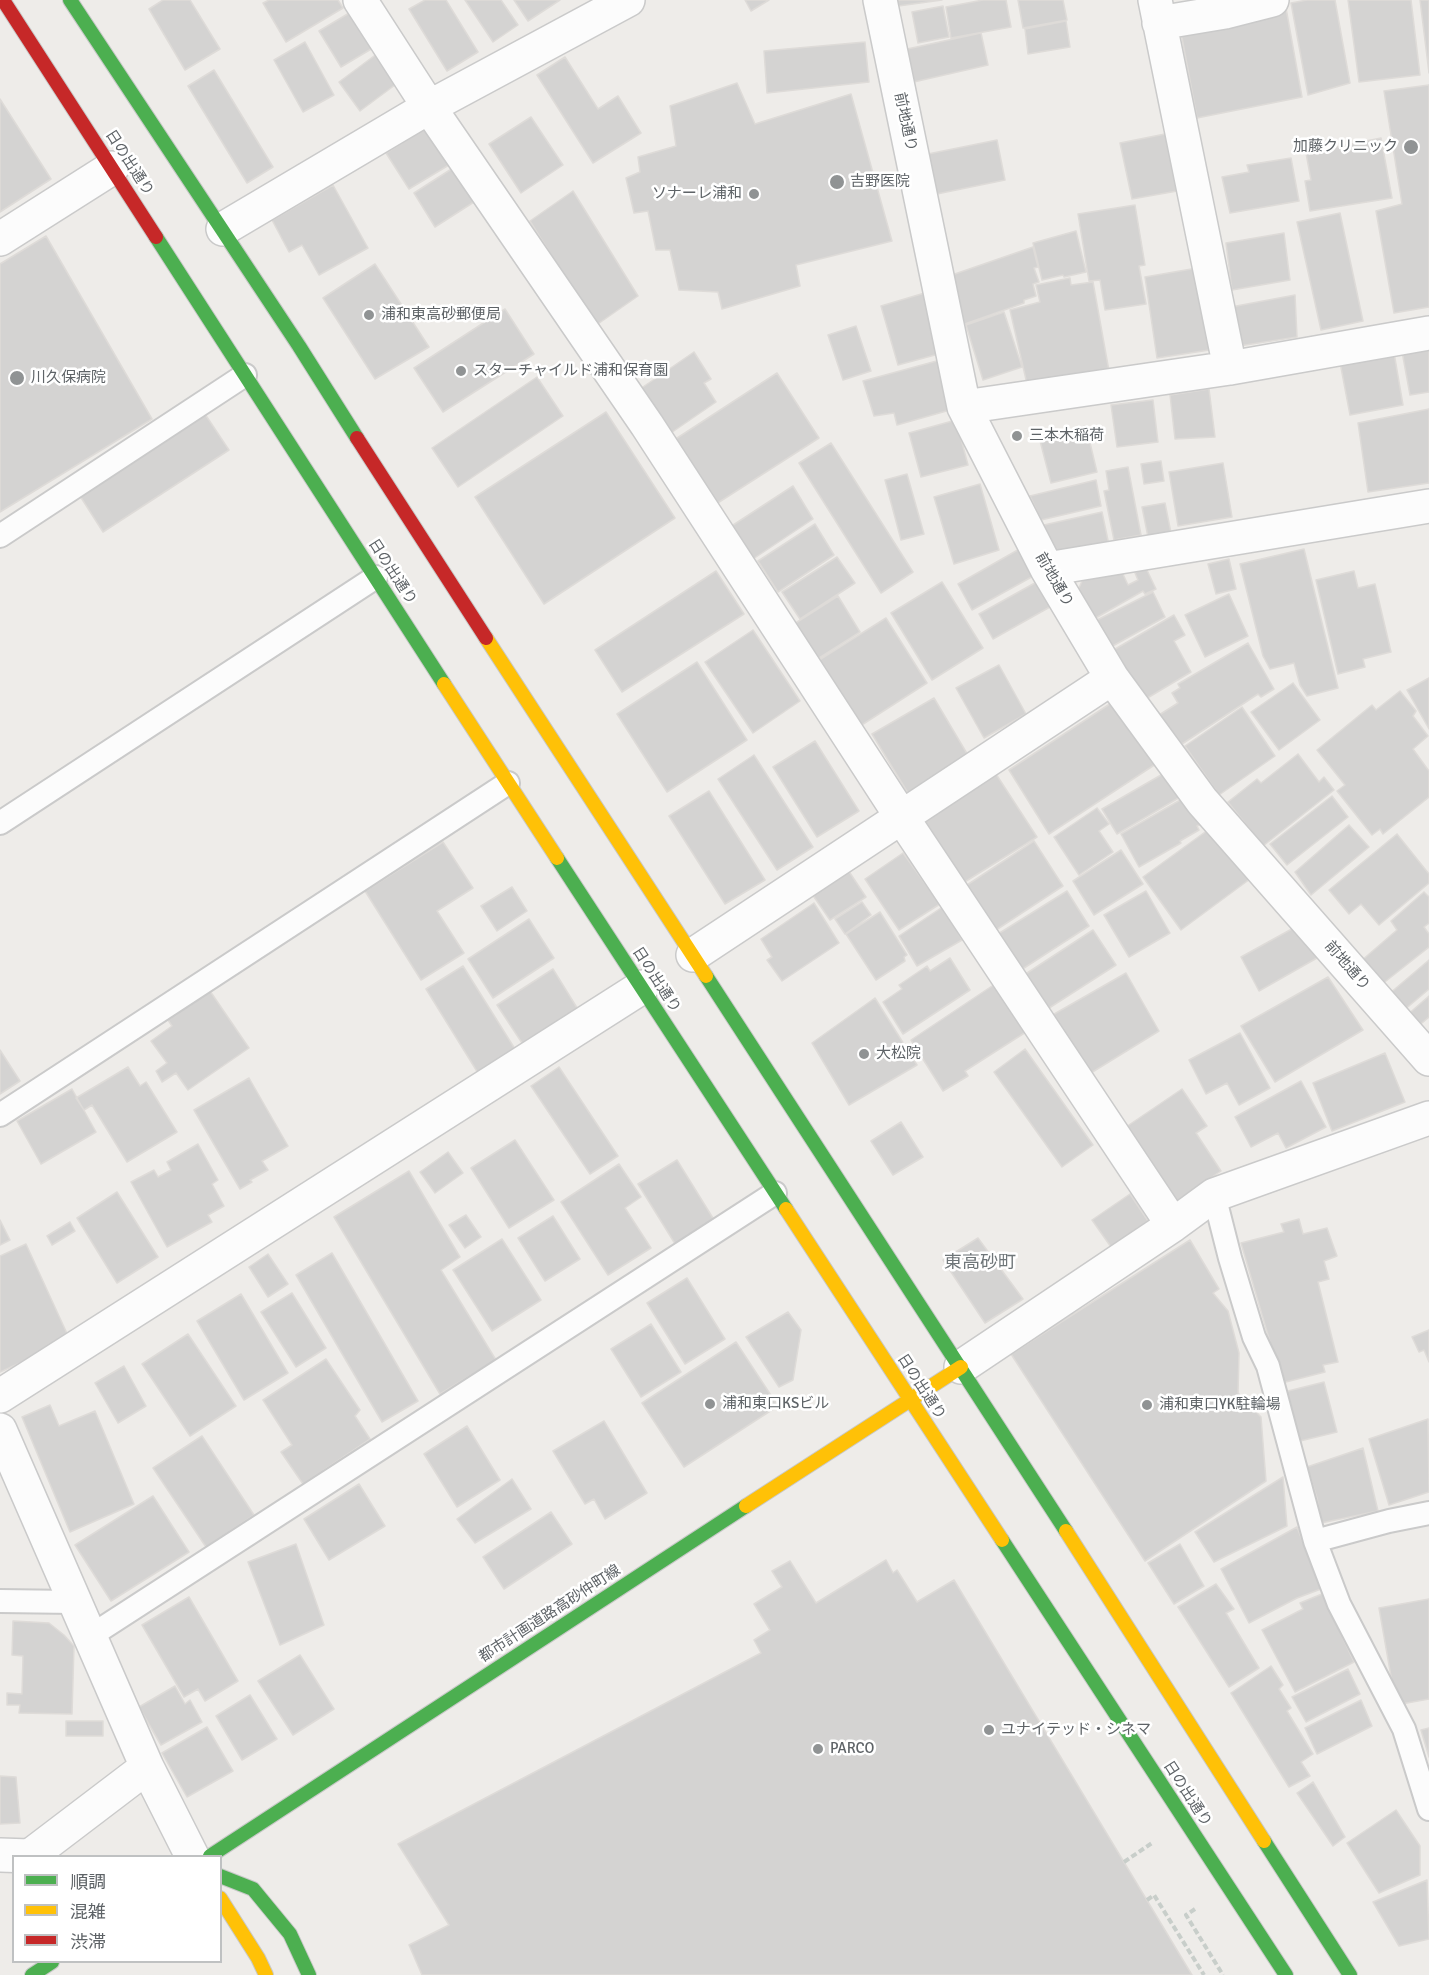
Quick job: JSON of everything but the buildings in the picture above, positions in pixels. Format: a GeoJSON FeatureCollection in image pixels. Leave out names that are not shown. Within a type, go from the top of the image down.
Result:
{"type":"FeatureCollection","features":[{"type":"Feature","properties":{"kind":"main road","name":"日の出通り"},"geometry":{"type":"LineString","coordinates":[[3,0],[508,783],[1286,1975]]}},
{"type":"Feature","properties":{"kind":"main road"},"geometry":{"type":"LineString","coordinates":[[70,0],[223,229],[452,588],[961,1366],[1350,1975]]}},
{"type":"Feature","properties":{"kind":"main road","name":"都市計画道路高砂仲町線"},"geometry":{"type":"LineString","coordinates":[[213,1855],[961,1366]]}},
{"type":"Feature","properties":{"kind":"main road"},"geometry":{"type":"LineString","coordinates":[[222,1876],[253,1890],[290,1934],[309,1975]]}},
{"type":"Feature","properties":{"kind":"main road"},"geometry":{"type":"LineString","coordinates":[[222,1901],[258,1958],[266,1975]]}},
{"type":"Feature","properties":{"kind":"main road"},"geometry":{"type":"LineString","coordinates":[[32,1975],[50,1963]]}},
{"type":"Feature","properties":{"kind":"street"},"geometry":{"type":"LineString","coordinates":[[360,0],[429,107],[647,425],[901,816],[1173,1225]]}},
{"type":"Feature","properties":{"kind":"street"},"geometry":{"type":"LineString","coordinates":[[223,229],[429,107],[628,0]]}},
{"type":"Feature","properties":{"kind":"street","name":"前地通り"},"geometry":{"type":"LineString","coordinates":[[880,0],[964,407],[1047,569],[1112,678],[1202,801],[1429,1059]]}},
{"type":"Feature","properties":{"kind":"street"},"geometry":{"type":"LineString","coordinates":[[1230,368],[1157,11],[1226,12],[1272,0]]}},
{"type":"Feature","properties":{"kind":"street"},"geometry":{"type":"LineString","coordinates":[[0,239],[112,168]]}},
{"type":"Feature","properties":{"kind":"street"},"geometry":{"type":"LineString","coordinates":[[964,407],[1230,368],[1429,333]]}},
{"type":"Feature","properties":{"kind":"street"},"geometry":{"type":"LineString","coordinates":[[1047,569],[1429,506]]}},
{"type":"Feature","properties":{"kind":"street"},"geometry":{"type":"LineString","coordinates":[[693,955],[1112,678]]}},
{"type":"Feature","properties":{"kind":"street"},"geometry":{"type":"LineString","coordinates":[[0,1396],[642,987]]}},
{"type":"Feature","properties":{"kind":"street"},"geometry":{"type":"LineString","coordinates":[[961,1366],[1173,1225],[1214,1195],[1429,1118]]}},
{"type":"Feature","properties":{"kind":"street"},"geometry":{"type":"LineString","coordinates":[[0,1430],[147,1767],[191,1855]]}},
{"type":"Feature","properties":{"kind":"street"},"geometry":{"type":"LineString","coordinates":[[31,1855],[147,1767]]}},
{"type":"Feature","properties":{"kind":"lane"},"geometry":{"type":"LineString","coordinates":[[0,536],[245,375]]}},
{"type":"Feature","properties":{"kind":"lane"},"geometry":{"type":"LineString","coordinates":[[0,823],[376,577]]}},
{"type":"Feature","properties":{"kind":"lane"},"geometry":{"type":"LineString","coordinates":[[0,1115],[508,783]]}},
{"type":"Feature","properties":{"kind":"lane"},"geometry":{"type":"LineString","coordinates":[[89,1637],[775,1193]]}},
{"type":"Feature","properties":{"kind":"lane"},"geometry":{"type":"LineString","coordinates":[[1214,1195],[1230,1258],[1254,1336],[1268,1366],[1315,1540],[1339,1604],[1404,1729],[1429,1809]]}},
{"type":"Feature","properties":{"kind":"lane"},"geometry":{"type":"LineString","coordinates":[[1315,1540],[1389,1521],[1429,1514]]}},
{"type":"Feature","properties":{"kind":"lane"},"geometry":{"type":"LineString","coordinates":[[0,1601],[74,1602]]}},
{"type":"Feature","properties":{"kind":"path"},"geometry":{"type":"LineString","coordinates":[[1124,1862],[1152,1843]]}},
{"type":"Feature","properties":{"kind":"path"},"geometry":{"type":"LineString","coordinates":[[1147,1900],[1154,1895],[1203,1975]]}},
{"type":"Feature","properties":{"kind":"path"},"geometry":{"type":"LineString","coordinates":[[1196,1909],[1186,1915],[1223,1975]]}},
{"type":"Feature","properties":{"kind":"traffic: fast"},"geometry":{"type":"LineString","coordinates":[[70,0],[299,346],[357,438]]}},
{"type":"Feature","properties":{"kind":"traffic: fast"},"geometry":{"type":"LineString","coordinates":[[156,237],[444,684]]}},
{"type":"Feature","properties":{"kind":"traffic: fast"},"geometry":{"type":"LineString","coordinates":[[557,858],[786,1209]]}},
{"type":"Feature","properties":{"kind":"traffic: fast"},"geometry":{"type":"LineString","coordinates":[[706,976],[1066,1531]]}},
{"type":"Feature","properties":{"kind":"traffic: fast"},"geometry":{"type":"LineString","coordinates":[[212,1855],[746,1506]]}},
{"type":"Feature","properties":{"kind":"traffic: fast"},"geometry":{"type":"LineString","coordinates":[[1002,1540],[1286,1975]]}},
{"type":"Feature","properties":{"kind":"traffic: fast"},"geometry":{"type":"LineString","coordinates":[[1264,1841],[1350,1975]]}},
{"type":"Feature","properties":{"kind":"traffic: fast"},"geometry":{"type":"LineString","coordinates":[[222,1877],[253,1889],[290,1934],[309,1975]]}},
{"type":"Feature","properties":{"kind":"traffic: fast"},"geometry":{"type":"LineString","coordinates":[[32,1975],[50,1963]]}},
{"type":"Feature","properties":{"kind":"traffic: slow"},"geometry":{"type":"LineString","coordinates":[[486,638],[706,976]]}},
{"type":"Feature","properties":{"kind":"traffic: slow"},"geometry":{"type":"LineString","coordinates":[[444,684],[557,858]]}},
{"type":"Feature","properties":{"kind":"traffic: slow"},"geometry":{"type":"LineString","coordinates":[[786,1209],[1002,1540]]}},
{"type":"Feature","properties":{"kind":"traffic: slow"},"geometry":{"type":"LineString","coordinates":[[746,1506],[961,1367]]}},
{"type":"Feature","properties":{"kind":"traffic: slow"},"geometry":{"type":"LineString","coordinates":[[1066,1531],[1264,1841]]}},
{"type":"Feature","properties":{"kind":"traffic: slow"},"geometry":{"type":"LineString","coordinates":[[222,1901],[258,1958],[266,1975]]}},
{"type":"Feature","properties":{"kind":"traffic: jam"},"geometry":{"type":"LineString","coordinates":[[3,0],[156,237]]}},
{"type":"Feature","properties":{"kind":"traffic: jam"},"geometry":{"type":"LineString","coordinates":[[357,438],[486,638]]}},
{"type":"Feature","properties":{"kind":"place","name":"加藤クリニック"},"geometry":{"type":"Point","coordinates":[1411,147]}},
{"type":"Feature","properties":{"kind":"place","name":"吉野医院"},"geometry":{"type":"Point","coordinates":[837,182]}},
{"type":"Feature","properties":{"kind":"place","name":"ソナーレ浦和"},"geometry":{"type":"Point","coordinates":[754,194]}},
{"type":"Feature","properties":{"kind":"place","name":"浦和東高砂郵便局"},"geometry":{"type":"Point","coordinates":[369,315]}},
{"type":"Feature","properties":{"kind":"place","name":"スターチャイルド浦和保育園"},"geometry":{"type":"Point","coordinates":[461,371]}},
{"type":"Feature","properties":{"kind":"place","name":"川久保病院"},"geometry":{"type":"Point","coordinates":[17,378]}},
{"type":"Feature","properties":{"kind":"place","name":"三本木稲荷"},"geometry":{"type":"Point","coordinates":[1017,436]}},
{"type":"Feature","properties":{"kind":"place","name":"大松院"},"geometry":{"type":"Point","coordinates":[864,1054]}},
{"type":"Feature","properties":{"kind":"place","name":"浦和東口KSビル"},"geometry":{"type":"Point","coordinates":[710,1404]}},
{"type":"Feature","properties":{"kind":"place","name":"浦和東口YK駐輪場"},"geometry":{"type":"Point","coordinates":[1147,1405]}},
{"type":"Feature","properties":{"kind":"place","name":"ユナイテッド・シネマ"},"geometry":{"type":"Point","coordinates":[989,1730]}},
{"type":"Feature","properties":{"kind":"place","name":"PARCO"},"geometry":{"type":"Point","coordinates":[818,1749]}},
{"type":"Feature","properties":{"kind":"district","name":"東高砂町"},"geometry":{"type":"Point","coordinates":[980,1263]}}]}
